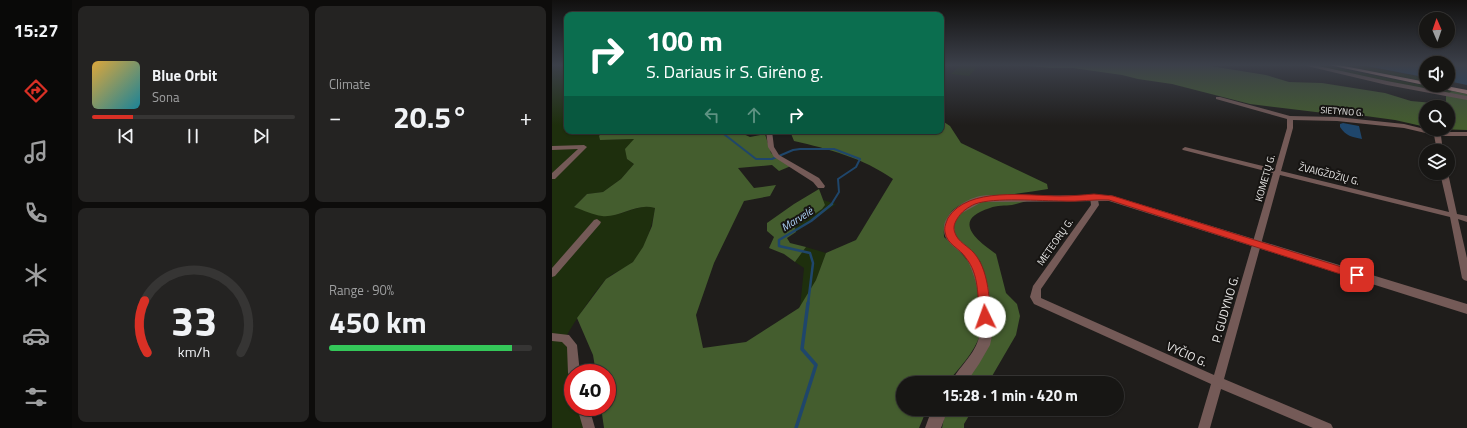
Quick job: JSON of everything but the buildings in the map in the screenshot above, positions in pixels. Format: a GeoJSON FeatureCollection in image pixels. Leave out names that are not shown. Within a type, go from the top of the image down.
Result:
{"type":"FeatureCollection","features":[{"type":"Feature","properties":{"kind":"main road"},"geometry":{"type":"LineString","coordinates":[[1455,90],[1467,92]]}},
{"type":"Feature","properties":{"kind":"street"},"geometry":{"type":"LineString","coordinates":[[1396,85],[1467,98]]}},
{"type":"Feature","properties":{"kind":"street","name":"SIETYNO G."},"geometry":{"type":"LineString","coordinates":[[1218,98],[1290,118],[1373,122],[1419,130]]}},
{"type":"Feature","properties":{"kind":"street","name":"KOMETŲ G."},"geometry":{"type":"LineString","coordinates":[[1257,244],[1290,128],[1290,118]]}},
{"type":"Feature","properties":{"kind":"street"},"geometry":{"type":"LineString","coordinates":[[769,134],[771,147],[778,157],[816,180],[821,186]]}},
{"type":"Feature","properties":{"kind":"street","name":"SIETYNO G."},"geometry":{"type":"LineString","coordinates":[[1455,134],[1467,134]]}},
{"type":"Feature","properties":{"kind":"street"},"geometry":{"type":"LineString","coordinates":[[552,148],[584,147],[552,177]]}},
{"type":"Feature","properties":{"kind":"street","name":"ŽVAIGŽDŽIŲ G."},"geometry":{"type":"LineString","coordinates":[[1185,149],[1467,219]]}},
{"type":"Feature","properties":{"kind":"street"},"geometry":{"type":"LineString","coordinates":[[1446,180],[1467,278]]}},
{"type":"Feature","properties":{"kind":"street"},"geometry":{"type":"LineString","coordinates":[[962,376],[983,344],[986,331],[983,285],[970,256],[953,240],[949,232],[949,224],[957,211],[964,206],[981,199],[1067,199],[1094,197],[1120,200],[1467,310]]}},
{"type":"Feature","properties":{"kind":"street","name":"METEORŲ G."},"geometry":{"type":"LineString","coordinates":[[1037,301],[1035,297],[1036,288],[1095,205],[1094,197]]}},
{"type":"Feature","properties":{"kind":"street"},"geometry":{"type":"LineString","coordinates":[[552,274],[597,222]]}},
{"type":"Feature","properties":{"kind":"street","name":"P. GUDYNO G."},"geometry":{"type":"LineString","coordinates":[[1204,428],[1257,244]]}},
{"type":"Feature","properties":{"kind":"street","name":"VYČIO G."},"geometry":{"type":"LineString","coordinates":[[1037,301],[1218,382],[1327,428]]}},
{"type":"Feature","properties":{"kind":"street"},"geometry":{"type":"LineString","coordinates":[[552,337],[565,338],[572,345],[573,364]]}},
{"type":"Feature","properties":{"kind":"street"},"geometry":{"type":"LineString","coordinates":[[586,416],[589,428]]}},
{"type":"Feature","properties":{"kind":"street"},"geometry":{"type":"LineString","coordinates":[[933,428],[937,416]]}},
{"type":"Feature","properties":{"kind":"green space"},"geometry":{"type":"Polygon","coordinates":[[[552,85],[564,85],[564,134],[601,134],[599,136],[600,140],[634,139],[627,159],[634,164],[621,179],[603,192],[587,194],[574,207],[609,215],[620,214],[643,207],[655,208],[648,236],[638,256],[633,262],[605,280],[584,308],[565,338],[569,341],[572,364],[564,364],[564,416],[586,416],[589,428],[552,428],[552,85]]]}},
{"type":"Feature","properties":{"kind":"green space"},"geometry":{"type":"Polygon","coordinates":[[[1176,85],[1334,85],[1385,93],[1411,101],[1419,102],[1419,125],[1395,120],[1351,114],[1324,113],[1250,104],[1176,85]]]}},
{"type":"Feature","properties":{"kind":"green space"},"geometry":{"type":"Polygon","coordinates":[[[1405,85],[1419,85],[1419,88],[1405,85]]]}},
{"type":"Feature","properties":{"kind":"green space"},"geometry":{"type":"Polygon","coordinates":[[[1439,92],[1451,92],[1448,94],[1439,92]]]}},
{"type":"Feature","properties":{"kind":"green space"},"geometry":{"type":"Polygon","coordinates":[[[1450,92],[1467,94],[1467,130],[1455,130],[1455,100],[1446,100],[1446,95],[1450,92]]]}},
{"type":"Feature","properties":{"kind":"green space"},"geometry":{"type":"Polygon","coordinates":[[[944,122],[950,126],[961,143],[1047,184],[1048,189],[986,197],[965,202],[956,207],[950,214],[945,224],[944,237],[970,264],[976,278],[980,299],[980,335],[974,348],[953,376],[896,376],[896,416],[924,416],[919,428],[604,428],[602,416],[616,416],[616,364],[594,364],[593,355],[577,318],[606,279],[633,262],[643,247],[652,226],[655,208],[635,208],[615,215],[602,216],[574,207],[587,194],[603,192],[621,179],[634,164],[627,159],[625,149],[634,139],[600,140],[599,136],[601,134],[744,134],[750,137],[765,134],[771,153],[791,166],[779,171],[772,165],[738,168],[754,188],[776,185],[770,196],[744,201],[714,263],[696,315],[703,348],[746,342],[799,308],[816,280],[826,253],[856,240],[893,179],[870,165],[820,147],[794,141],[791,134],[944,134],[944,122]]]}},
{"type":"Feature","properties":{"kind":"green space"},"geometry":{"type":"Polygon","coordinates":[[[819,189],[825,205],[822,209],[795,227],[796,232],[787,238],[790,243],[806,247],[795,262],[784,254],[769,248],[774,237],[767,231],[767,223],[819,189]]]}},
{"type":"Feature","properties":{"kind":"green space"},"geometry":{"type":"Polygon","coordinates":[[[823,200],[836,204],[796,232],[795,227],[822,209],[825,205],[823,200]]]}},
{"type":"Feature","properties":{"kind":"green space"},"geometry":{"type":"Polygon","coordinates":[[[982,201],[1027,201],[990,208],[978,213],[972,218],[969,224],[971,230],[981,243],[996,254],[1006,293],[1017,304],[1020,316],[1016,335],[992,376],[967,376],[992,321],[984,271],[980,261],[957,238],[954,232],[953,224],[957,217],[965,209],[982,201]]]}},
{"type":"Feature","properties":{"kind":"green space"},"geometry":{"type":"Polygon","coordinates":[[[806,247],[826,253],[816,280],[800,308],[804,268],[795,262],[806,247]]]}},
{"type":"Feature","properties":{"kind":"green space"},"geometry":{"type":"Polygon","coordinates":[[[945,416],[969,416],[964,424],[964,428],[942,428],[945,416]]]}},
{"type":"Feature","properties":{"kind":"water"},"geometry":{"type":"Polygon","coordinates":[[[1343,123],[1359,126],[1362,139],[1352,137],[1347,134],[1340,127],[1340,124],[1343,123]]]}},
{"type":"Feature","properties":{"kind":"waterway","name":"Marvelė"},"geometry":{"type":"LineString","coordinates":[[724,134],[756,159],[772,159],[793,150],[800,149],[834,149],[860,159],[856,167],[838,179],[839,192],[831,205]]}},
{"type":"Feature","properties":{"kind":"waterway","name":"Marvelė"},"geometry":{"type":"LineString","coordinates":[[808,304],[813,263],[810,253],[779,246],[779,240],[811,221],[831,205]]}},
{"type":"Feature","properties":{"kind":"waterway","name":"Marvelė"},"geometry":{"type":"LineString","coordinates":[[796,428],[816,365],[802,349],[808,303]]}},
{"type":"Feature","properties":{"kind":"route"},"geometry":{"type":"LineString","coordinates":[[985,317],[983,285],[979,273],[970,256],[953,240],[949,232],[949,224],[957,211],[964,206],[981,199],[1067,199],[1101,197],[1120,200],[1357,275]]}}]}
